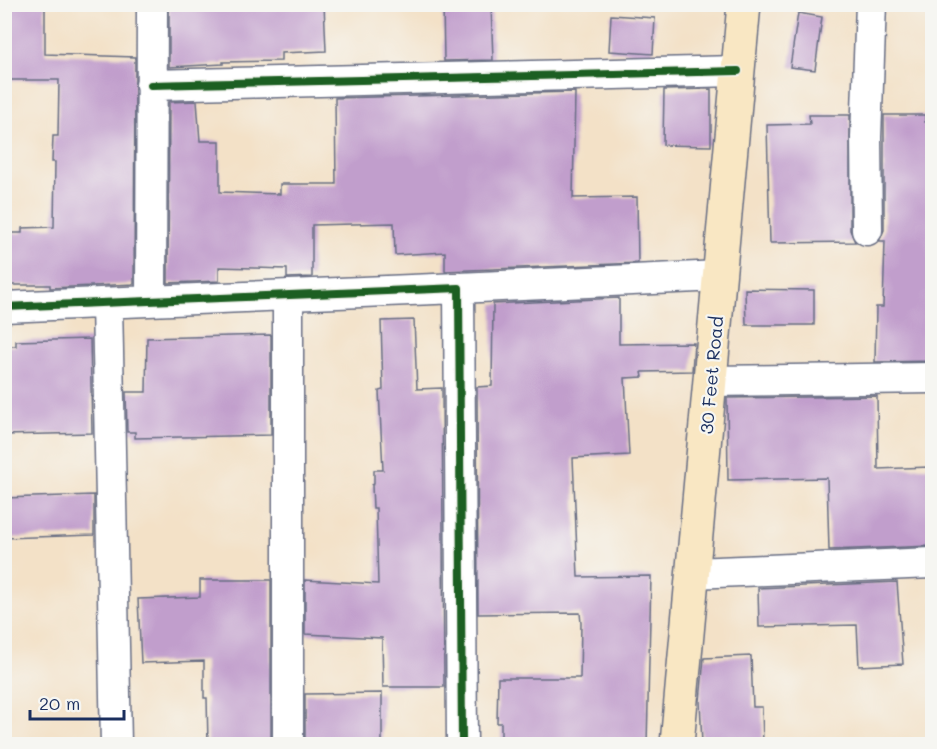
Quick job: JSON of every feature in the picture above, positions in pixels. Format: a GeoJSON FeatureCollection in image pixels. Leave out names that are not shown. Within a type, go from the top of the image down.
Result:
{"type":"FeatureCollection","features":[{"type":"Feature","properties":{"kind":"main road","name":"30 Feet Road"},"geometry":{"type":"LineString","coordinates":[[677,744],[744,4]]}},
{"type":"Feature","properties":{"kind":"street"},"geometry":{"type":"LineString","coordinates":[[151,301],[152,4]]}},
{"type":"Feature","properties":{"kind":"street"},"geometry":{"type":"LineString","coordinates":[[867,230],[866,137],[871,4]]}},
{"type":"Feature","properties":{"kind":"street"},"geometry":{"type":"LineString","coordinates":[[152,86],[738,71]]}},
{"type":"Feature","properties":{"kind":"street"},"geometry":{"type":"LineString","coordinates":[[4,307],[720,276]]}},
{"type":"Feature","properties":{"kind":"street"},"geometry":{"type":"LineString","coordinates":[[459,288],[462,744]]}},
{"type":"Feature","properties":{"kind":"street"},"geometry":{"type":"LineString","coordinates":[[288,295],[288,744]]}},
{"type":"Feature","properties":{"kind":"street"},"geometry":{"type":"LineString","coordinates":[[106,303],[116,744]]}},
{"type":"Feature","properties":{"kind":"street"},"geometry":{"type":"LineString","coordinates":[[710,381],[933,378]]}},
{"type":"Feature","properties":{"kind":"street"},"geometry":{"type":"LineString","coordinates":[[693,573],[933,563]]}},
{"type":"Feature","properties":{"kind":"building"},"geometry":{"type":"Polygon","coordinates":[[[4,4],[45,4],[45,54],[135,57],[134,284],[50,288],[50,285],[6,285],[6,233],[22,233],[22,228],[54,227],[55,162],[52,162],[53,136],[58,136],[59,80],[4,80],[4,4]]]}},
{"type":"Feature","properties":{"kind":"building"},"geometry":{"type":"Polygon","coordinates":[[[169,4],[324,4],[326,51],[281,53],[281,61],[223,62],[223,64],[169,67],[169,4]]]}},
{"type":"Feature","properties":{"kind":"building"},"geometry":{"type":"Polygon","coordinates":[[[443,4],[491,4],[493,60],[444,61],[443,4]]]}},
{"type":"Feature","properties":{"kind":"building"},"geometry":{"type":"Polygon","coordinates":[[[798,13],[822,17],[815,70],[790,67],[798,13]]]}},
{"type":"Feature","properties":{"kind":"building"},"geometry":{"type":"Polygon","coordinates":[[[611,15],[655,18],[653,54],[609,51],[611,15]]]}},
{"type":"Feature","properties":{"kind":"building"},"geometry":{"type":"Polygon","coordinates":[[[711,89],[711,146],[663,145],[664,90],[711,89]]]}},
{"type":"Feature","properties":{"kind":"building"},"geometry":{"type":"Polygon","coordinates":[[[575,92],[573,198],[637,197],[638,263],[445,271],[445,252],[395,255],[394,223],[312,225],[312,277],[287,278],[287,269],[219,267],[219,281],[168,283],[169,102],[197,101],[200,141],[220,141],[220,192],[280,194],[280,184],[336,184],[335,98],[575,92]]]}},
{"type":"Feature","properties":{"kind":"building"},"geometry":{"type":"Polygon","coordinates":[[[809,115],[850,115],[850,230],[855,242],[770,243],[767,125],[810,124],[809,115]]]}},
{"type":"Feature","properties":{"kind":"building"},"geometry":{"type":"Polygon","coordinates":[[[884,115],[925,115],[925,122],[933,122],[933,361],[875,362],[876,307],[883,307],[885,241],[879,241],[884,230],[884,115]]]}},
{"type":"Feature","properties":{"kind":"building"},"geometry":{"type":"Polygon","coordinates":[[[745,289],[814,290],[814,325],[746,325],[745,289]]]}},
{"type":"Feature","properties":{"kind":"building"},"geometry":{"type":"Polygon","coordinates":[[[619,298],[619,344],[694,343],[692,371],[642,372],[643,377],[625,378],[629,455],[573,458],[578,577],[651,576],[647,744],[501,744],[501,723],[497,723],[498,678],[580,678],[581,623],[580,613],[478,614],[477,387],[492,386],[493,304],[619,298]]]}},
{"type":"Feature","properties":{"kind":"building"},"geometry":{"type":"Polygon","coordinates":[[[414,320],[417,389],[442,388],[444,687],[383,687],[382,638],[305,634],[305,580],[378,584],[376,508],[373,508],[372,485],[374,484],[374,470],[383,470],[379,391],[383,390],[381,321],[414,320]]]}},
{"type":"Feature","properties":{"kind":"building"},"geometry":{"type":"Polygon","coordinates":[[[271,335],[271,435],[135,438],[135,432],[127,432],[126,392],[146,392],[147,338],[271,335]]]}},
{"type":"Feature","properties":{"kind":"building"},"geometry":{"type":"Polygon","coordinates":[[[90,339],[92,433],[4,435],[4,346],[16,346],[16,341],[90,339]]]}},
{"type":"Feature","properties":{"kind":"building"},"geometry":{"type":"Polygon","coordinates":[[[877,396],[878,469],[929,467],[931,546],[829,550],[827,478],[728,480],[727,398],[877,396]]]}},
{"type":"Feature","properties":{"kind":"building"},"geometry":{"type":"Polygon","coordinates":[[[94,495],[94,535],[4,538],[4,498],[94,495]]]}},
{"type":"Feature","properties":{"kind":"building"},"geometry":{"type":"Polygon","coordinates":[[[200,580],[271,580],[271,744],[208,744],[204,661],[141,663],[138,599],[200,597],[200,580]]]}},
{"type":"Feature","properties":{"kind":"building"},"geometry":{"type":"Polygon","coordinates":[[[897,582],[903,664],[859,666],[857,625],[759,627],[758,588],[897,582]]]}},
{"type":"Feature","properties":{"kind":"building"},"geometry":{"type":"Polygon","coordinates":[[[751,656],[753,707],[762,707],[763,744],[702,744],[700,701],[704,658],[751,656]]]}},
{"type":"Feature","properties":{"kind":"building"},"geometry":{"type":"Polygon","coordinates":[[[382,693],[382,743],[305,744],[305,694],[382,693]]]}},
{"type":"Feature","properties":{"kind":"cycle path"},"geometry":{"type":"LineString","coordinates":[[151,85],[738,71]]}},
{"type":"Feature","properties":{"kind":"cycle path"},"geometry":{"type":"LineString","coordinates":[[4,307],[459,288],[462,744]]}}]}
